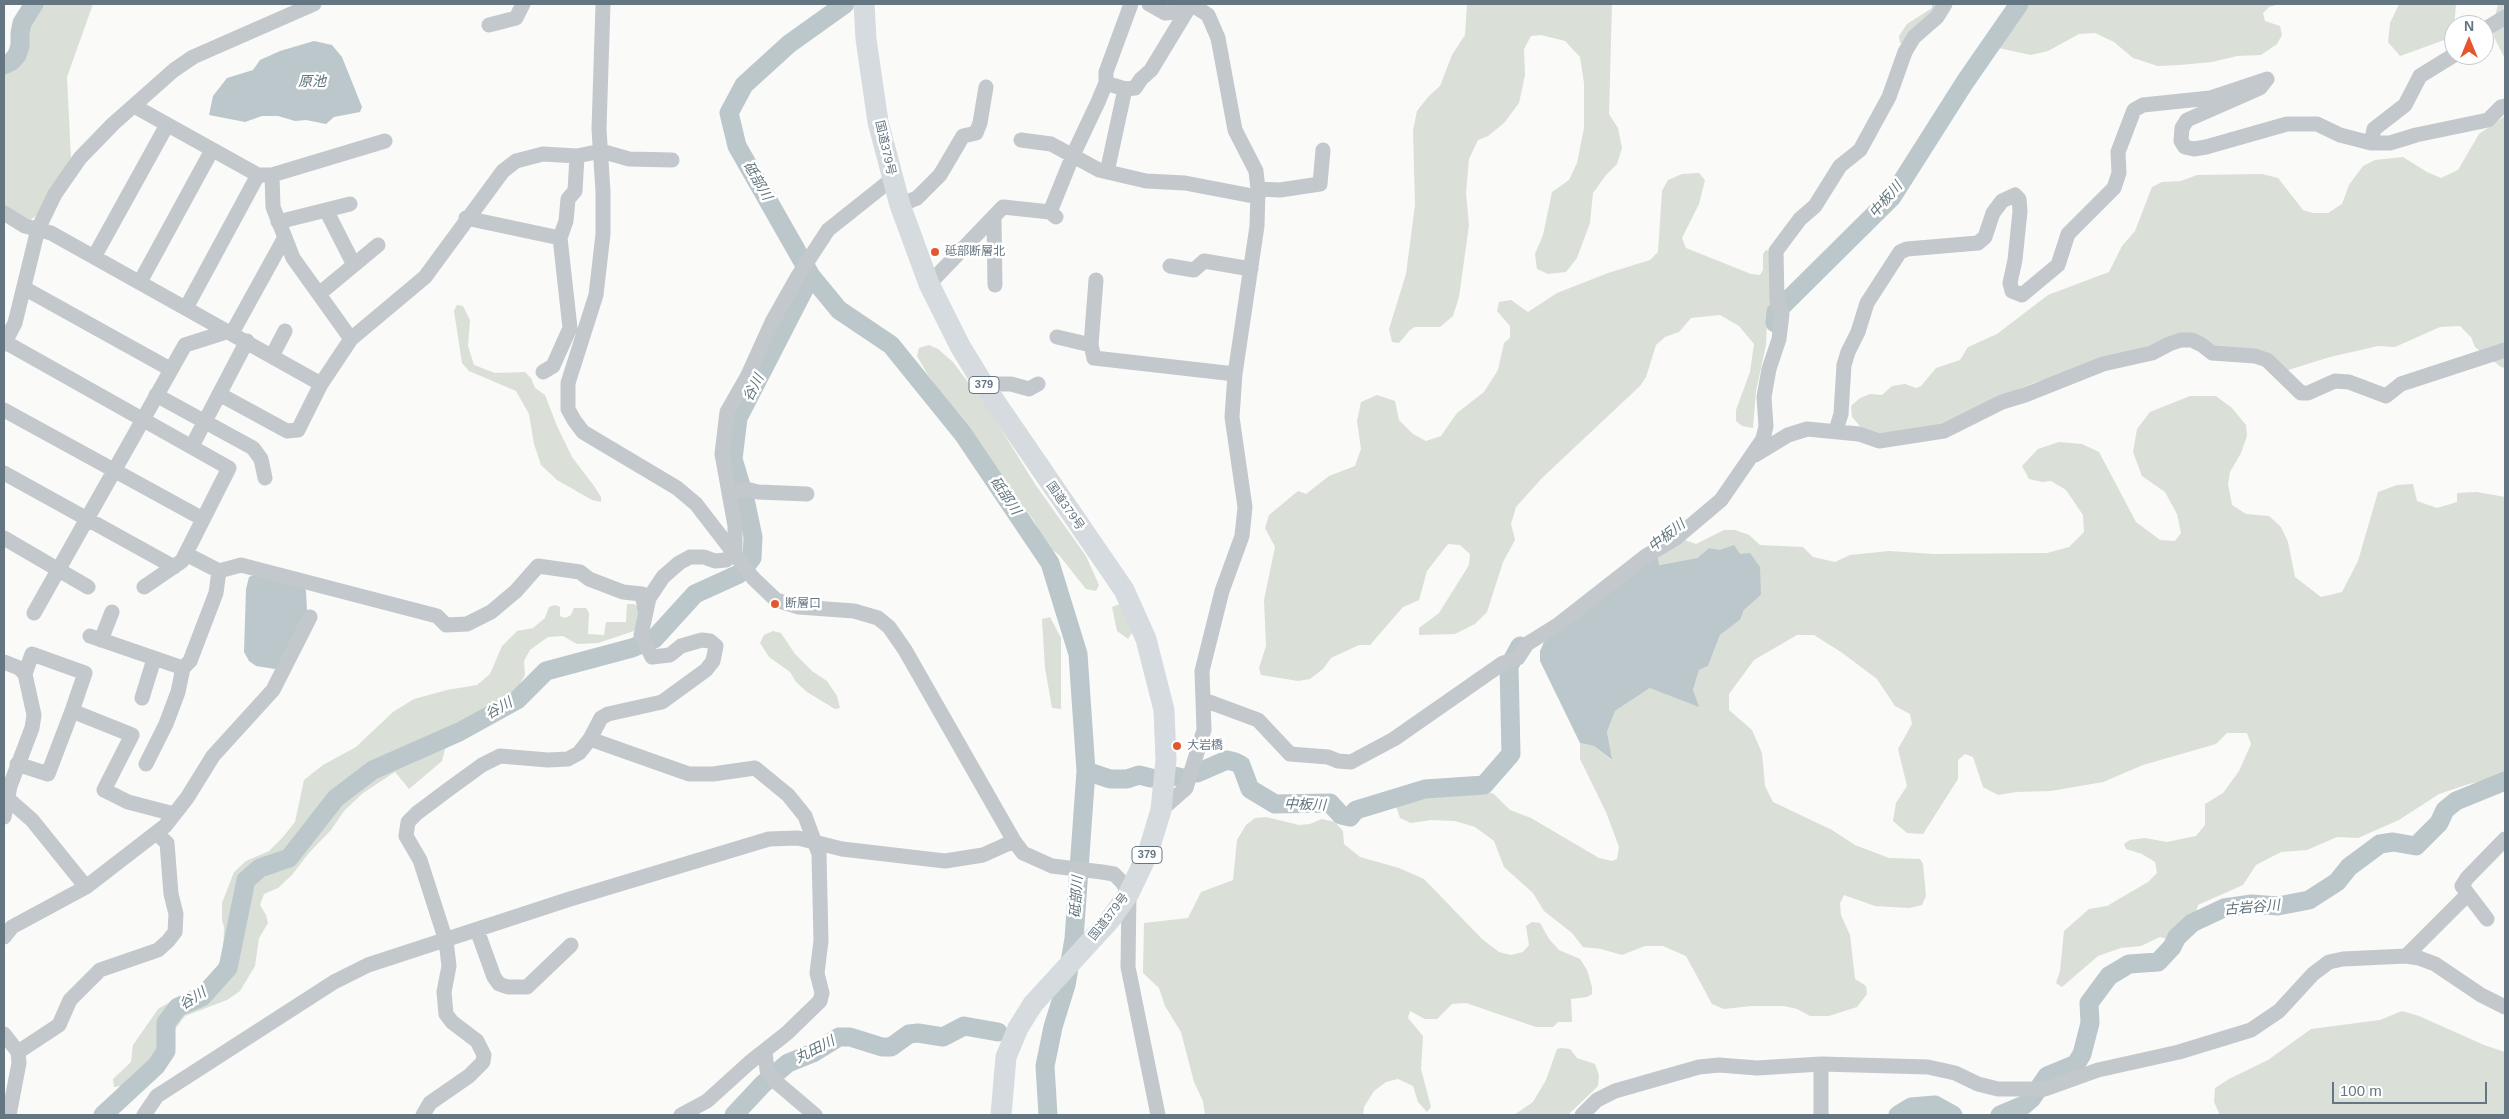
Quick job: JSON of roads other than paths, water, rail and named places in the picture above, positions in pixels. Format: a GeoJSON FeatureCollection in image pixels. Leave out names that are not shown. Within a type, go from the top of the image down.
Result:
{"type":"FeatureCollection","features":[{"type":"Feature","properties":{"kind":"highway","name":"国道379号"},"geometry":{"type":"LineString","coordinates":[[865,7],[872,86],[892,179],[929,284],[960,346],[985,387],[1124,590],[1146,639],[1164,710],[1166,760],[1161,810],[1148,853],[1129,893],[1094,937],[1043,992],[1018,1028],[1006,1057],[1001,1115]]}},
{"type":"Feature","properties":{"kind":"street"},"geometry":{"type":"LineString","coordinates":[[144,587],[182,561],[230,468],[4,343],[15,323],[38,229],[55,194],[80,158],[174,70],[193,57],[314,4]]}},
{"type":"Feature","properties":{"kind":"street"},"geometry":{"type":"LineString","coordinates":[[488,25],[516,18],[523,4]]}},
{"type":"Feature","properties":{"kind":"street"},"geometry":{"type":"LineString","coordinates":[[603,4],[599,128],[603,234],[596,295],[568,383],[568,409],[583,432],[677,488],[696,504],[753,578],[769,595],[787,604],[868,614],[878,618],[889,628],[905,650],[1014,841],[1023,853],[1052,866],[1114,874],[1129,893],[1128,967],[1158,1115]]}},
{"type":"Feature","properties":{"kind":"street"},"geometry":{"type":"LineString","coordinates":[[929,284],[994,219],[1003,207],[1053,215],[1073,155],[1106,83],[1106,72],[1131,4]]}},
{"type":"Feature","properties":{"kind":"street"},"geometry":{"type":"LineString","coordinates":[[1106,83],[1125,89],[1135,88],[1141,78],[1151,70],[1191,4],[1178,12],[1165,13],[1149,4]]}},
{"type":"Feature","properties":{"kind":"street"},"geometry":{"type":"LineString","coordinates":[[1161,810],[1186,788],[1204,730],[1202,671],[1222,591],[1242,536],[1245,507],[1232,417],[1235,374],[1257,226],[1258,193],[1256,171],[1235,130],[1218,38],[1208,15],[1192,4]]}},
{"type":"Feature","properties":{"kind":"street"},"geometry":{"type":"LineString","coordinates":[[1204,700],[1258,720],[1290,754],[1328,757],[1351,762],[1394,739],[1504,663],[1518,658],[1527,644],[1559,624],[1646,556],[1676,538],[1721,500],[1753,456],[1763,439],[1766,426],[1764,397],[1769,369],[1779,338],[1782,314],[1777,300],[1776,251],[1800,220],[1815,206],[1840,166],[1860,150],[1889,97],[1905,52],[1914,37],[1937,17],[1945,4]]}},
{"type":"Feature","properties":{"kind":"street"},"geometry":{"type":"LineString","coordinates":[[2494,24],[2505,17]]}},
{"type":"Feature","properties":{"kind":"street"},"geometry":{"type":"LineString","coordinates":[[2371,143],[2374,128],[2405,105],[2420,76],[2444,61]]}},
{"type":"Feature","properties":{"kind":"street"},"geometry":{"type":"LineString","coordinates":[[1836,430],[1841,414],[1844,365],[1848,352],[1858,332],[1867,303],[1900,252],[1908,249],[1978,243],[1985,237],[1993,213],[2002,201],[2015,195],[2019,199],[2020,211],[2015,260],[2010,282],[2012,291],[2022,295],[2058,265],[2068,234],[2114,188],[2119,173],[2118,152],[2134,110],[2138,108],[2157,103],[2210,98],[2267,78],[2260,88],[2187,120],[2182,128],[2181,141],[2185,147],[2206,147],[2287,124],[2316,124],[2340,135],[2371,143],[2390,144],[2416,134],[2488,120],[2501,107],[2505,106]]}},
{"type":"Feature","properties":{"kind":"street"},"geometry":{"type":"LineString","coordinates":[[900,206],[917,198],[940,175],[963,136],[976,133],[980,123],[986,87]]}},
{"type":"Feature","properties":{"kind":"street"},"geometry":{"type":"LineString","coordinates":[[1107,172],[1125,89]]}},
{"type":"Feature","properties":{"kind":"street"},"geometry":{"type":"LineString","coordinates":[[134,106],[212,150],[265,175],[385,141]]}},
{"type":"Feature","properties":{"kind":"street"},"geometry":{"type":"LineString","coordinates":[[94,257],[167,125]]}},
{"type":"Feature","properties":{"kind":"street"},"geometry":{"type":"LineString","coordinates":[[1021,140],[1051,144],[1099,170],[1146,182],[1185,183],[1258,193],[1320,184],[1323,150]]}},
{"type":"Feature","properties":{"kind":"street"},"geometry":{"type":"LineString","coordinates":[[140,282],[212,150]]}},
{"type":"Feature","properties":{"kind":"street"},"geometry":{"type":"LineString","coordinates":[[219,394],[287,430],[298,430],[321,384],[351,339],[425,276],[466,218],[503,171],[516,161],[543,154],[577,156],[601,151],[629,159],[672,160]]}},
{"type":"Feature","properties":{"kind":"street"},"geometry":{"type":"LineString","coordinates":[[543,372],[553,366],[570,328],[560,238],[566,221],[568,199],[575,190],[577,156]]}},
{"type":"Feature","properties":{"kind":"street"},"geometry":{"type":"LineString","coordinates":[[265,175],[278,222],[293,258],[351,339]]}},
{"type":"Feature","properties":{"kind":"street"},"geometry":{"type":"LineString","coordinates":[[186,308],[265,175]]}},
{"type":"Feature","properties":{"kind":"street"},"geometry":{"type":"LineString","coordinates":[[737,556],[735,526],[736,492],[722,454],[727,412],[747,377],[772,322],[799,274],[828,230],[892,179]]}},
{"type":"Feature","properties":{"kind":"street"},"geometry":{"type":"LineString","coordinates":[[278,222],[350,204]]}},
{"type":"Feature","properties":{"kind":"street"},"geometry":{"type":"LineString","coordinates":[[326,210],[354,265]]}},
{"type":"Feature","properties":{"kind":"street"},"geometry":{"type":"LineString","coordinates":[[4,213],[24,226],[51,233],[321,384]]}},
{"type":"Feature","properties":{"kind":"street"},"geometry":{"type":"LineString","coordinates":[[466,218],[560,238]]}},
{"type":"Feature","properties":{"kind":"street"},"geometry":{"type":"LineString","coordinates":[[994,219],[995,285]]}},
{"type":"Feature","properties":{"kind":"street"},"geometry":{"type":"LineString","coordinates":[[34,613],[184,345],[231,332],[285,237]]}},
{"type":"Feature","properties":{"kind":"street"},"geometry":{"type":"LineString","coordinates":[[319,294],[378,245]]}},
{"type":"Feature","properties":{"kind":"street"},"geometry":{"type":"LineString","coordinates":[[1170,266],[1194,270],[1204,261],[1251,269]]}},
{"type":"Feature","properties":{"kind":"street"},"geometry":{"type":"LineString","coordinates":[[1096,280],[1091,345],[1094,358],[1235,374]]}},
{"type":"Feature","properties":{"kind":"street"},"geometry":{"type":"LineString","coordinates":[[24,288],[170,369]]}},
{"type":"Feature","properties":{"kind":"street"},"geometry":{"type":"LineString","coordinates":[[272,356],[285,331]]}},
{"type":"Feature","properties":{"kind":"street"},"geometry":{"type":"LineString","coordinates":[[1057,337],[1091,345]]}},
{"type":"Feature","properties":{"kind":"street"},"geometry":{"type":"LineString","coordinates":[[1753,456],[1797,431],[1836,430],[1859,434],[1879,441],[1944,431],[2002,402],[2025,395],[2103,364],[2152,354],[2169,344],[2181,340],[2192,340],[2202,344],[2212,354],[2255,356],[2267,360],[2301,393],[2308,393],[2335,381],[2349,382],[2386,396],[2405,382],[2505,350]]}},
{"type":"Feature","properties":{"kind":"street"},"geometry":{"type":"LineString","coordinates":[[192,446],[247,341]]}},
{"type":"Feature","properties":{"kind":"street"},"geometry":{"type":"LineString","coordinates":[[985,387],[992,384],[1011,384],[1029,388],[1038,384]]}},
{"type":"Feature","properties":{"kind":"street"},"geometry":{"type":"LineString","coordinates":[[156,394],[253,448],[261,459],[264,478]]}},
{"type":"Feature","properties":{"kind":"street"},"geometry":{"type":"LineString","coordinates":[[4,410],[203,519]]}},
{"type":"Feature","properties":{"kind":"street"},"geometry":{"type":"LineString","coordinates":[[4,473],[174,567]]}},
{"type":"Feature","properties":{"kind":"street"},"geometry":{"type":"LineString","coordinates":[[736,492],[807,494]]}},
{"type":"Feature","properties":{"kind":"street"},"geometry":{"type":"LineString","coordinates":[[4,538],[88,587]]}},
{"type":"Feature","properties":{"kind":"street"},"geometry":{"type":"LineString","coordinates":[[186,554],[219,571],[241,565],[437,616],[446,625],[467,624],[491,612],[516,591],[538,566],[561,568],[580,572],[589,579],[623,592],[642,594],[645,610],[646,644],[652,657],[670,655],[681,646],[702,640],[710,641],[716,646],[713,661],[706,670],[671,697],[654,704],[608,714],[601,718],[590,739],[579,753],[568,759],[500,756],[449,789],[416,813],[408,822],[406,836],[420,860],[446,941],[449,966],[444,992],[446,1014],[452,1022],[477,1041],[484,1055],[483,1062],[469,1076],[430,1103],[423,1115]]}},
{"type":"Feature","properties":{"kind":"street"},"geometry":{"type":"LineString","coordinates":[[645,610],[649,598],[663,577],[679,563],[690,558],[704,557],[715,561],[737,556]]}},
{"type":"Feature","properties":{"kind":"street"},"geometry":{"type":"LineString","coordinates":[[146,764],[166,724],[178,692],[183,668],[190,661],[216,593],[219,571]]}},
{"type":"Feature","properties":{"kind":"street"},"geometry":{"type":"LineString","coordinates":[[112,612],[95,638],[183,668]]}},
{"type":"Feature","properties":{"kind":"street"},"geometry":{"type":"LineString","coordinates":[[4,937],[12,927],[86,887],[156,833],[174,814],[213,756],[273,690],[310,617]]}},
{"type":"Feature","properties":{"kind":"street"},"geometry":{"type":"LineString","coordinates":[[17,764],[48,774],[85,672],[32,654],[25,674],[34,715],[32,728],[17,764],[6,806],[32,820],[86,887]]}},
{"type":"Feature","properties":{"kind":"street"},"geometry":{"type":"LineString","coordinates":[[142,698],[154,659]]}},
{"type":"Feature","properties":{"kind":"street"},"geometry":{"type":"LineString","coordinates":[[4,662],[19,668],[25,674]]}},
{"type":"Feature","properties":{"kind":"street"},"geometry":{"type":"LineString","coordinates":[[72,711],[132,735],[104,790],[128,802],[174,814]]}},
{"type":"Feature","properties":{"kind":"street"},"geometry":{"type":"LineString","coordinates":[[590,739],[689,774],[713,774],[755,768],[788,794],[805,816],[819,854],[821,941],[817,973],[822,993],[820,1001],[808,1014],[708,1102],[681,1115]]}},
{"type":"Feature","properties":{"kind":"street"},"geometry":{"type":"LineString","coordinates":[[18,1052],[59,1025],[70,1000],[100,970],[158,950],[168,942],[175,932],[176,914],[170,894],[167,844],[156,833]]}},
{"type":"Feature","properties":{"kind":"street"},"geometry":{"type":"LineString","coordinates":[[144,1115],[157,1096],[334,982],[368,966],[570,899],[769,839],[798,838],[842,849],[945,861],[983,855],[1014,841]]}},
{"type":"Feature","properties":{"kind":"street"},"geometry":{"type":"LineString","coordinates":[[2487,919],[2462,886],[2467,878],[2505,839]]}},
{"type":"Feature","properties":{"kind":"street"},"geometry":{"type":"LineString","coordinates":[[2406,956],[2468,894]]}},
{"type":"Feature","properties":{"kind":"street"},"geometry":{"type":"LineString","coordinates":[[477,930],[494,977],[499,984],[508,987],[527,987],[571,945]]}},
{"type":"Feature","properties":{"kind":"street"},"geometry":{"type":"LineString","coordinates":[[1582,1115],[1596,1100],[1615,1091],[1699,1067],[1719,1065],[1757,1068],[1822,1064],[1928,1067],[1955,1073],[1978,1084],[1998,1089],[2038,1090],[2098,1070],[2179,1052],[2251,1030],[2279,1011],[2313,974],[2329,962],[2343,959],[2406,956],[2435,964],[2481,995],[2505,1007]]}},
{"type":"Feature","properties":{"kind":"street"},"geometry":{"type":"LineString","coordinates":[[4,1034],[18,1052],[18,1063],[9,1115]]}},
{"type":"Feature","properties":{"kind":"street"},"geometry":{"type":"LineString","coordinates":[[765,1051],[771,1075],[816,1115]]}},
{"type":"Feature","properties":{"kind":"street"},"geometry":{"type":"LineString","coordinates":[[1821,1115],[1822,1064]]}},
{"type":"Feature","properties":{"kind":"water","name":"原池"},"geometry":{"type":"Polygon","coordinates":[[[314,41],[332,45],[342,57],[362,107],[360,112],[334,117],[326,124],[306,120],[295,121],[278,116],[262,116],[245,122],[209,115],[213,96],[227,78],[253,70],[260,60],[280,51],[314,41]]]}},
{"type":"Feature","properties":{"kind":"water"},"geometry":{"type":"Polygon","coordinates":[[[1734,545],[1740,554],[1750,553],[1760,567],[1761,595],[1744,610],[1740,620],[1720,635],[1708,666],[1699,670],[1693,690],[1699,707],[1650,688],[1615,711],[1607,732],[1612,760],[1594,746],[1580,743],[1540,661],[1540,651],[1544,642],[1657,554],[1659,565],[1697,558],[1709,548],[1720,550],[1734,545]]]}},
{"type":"Feature","properties":{"kind":"water"},"geometry":{"type":"Polygon","coordinates":[[[254,575],[303,586],[306,591],[307,610],[305,617],[279,667],[275,669],[256,666],[249,661],[244,652],[246,589],[249,577],[254,575]]]}},
{"type":"Feature","properties":{"kind":"waterway"},"geometry":{"type":"LineString","coordinates":[[4,65],[12,61],[17,55],[20,46],[22,23],[34,4]]}},
{"type":"Feature","properties":{"kind":"waterway","name":"砥部川"},"geometry":{"type":"LineString","coordinates":[[845,4],[789,44],[744,85],[729,113],[737,146],[811,276],[839,310],[891,345],[963,434],[1050,563],[1078,654],[1086,771],[1074,939],[1066,985],[1053,1027],[1045,1066],[1048,1115]]}},
{"type":"Feature","properties":{"kind":"waterway","name":"中板川"},"geometry":{"type":"LineString","coordinates":[[1775,323],[1776,312],[1892,197],[1965,82],[2019,4]]}},
{"type":"Feature","properties":{"kind":"waterway","name":"谷川"},"geometry":{"type":"LineString","coordinates":[[103,1115],[156,1066],[166,1051],[166,1023],[178,1007],[202,997],[228,968],[246,880],[260,868],[289,858],[336,798],[373,770],[459,732],[517,700],[546,671],[632,648],[654,639],[695,594],[739,574],[752,558],[753,537],[745,499],[733,459],[738,418],[811,276]]}},
{"type":"Feature","properties":{"kind":"waterway","name":"中板川"},"geometry":{"type":"LineString","coordinates":[[1197,773],[1227,760],[1235,762],[1241,765],[1250,789],[1275,804],[1330,803],[1341,815],[1350,817],[1356,810],[1425,789],[1484,785],[1511,754],[1509,666],[1520,646]]}},
{"type":"Feature","properties":{"kind":"waterway","name":"中板川"},"geometry":{"type":"LineString","coordinates":[[1086,771],[1110,779],[1127,779],[1139,775],[1151,778]]}},
{"type":"Feature","properties":{"kind":"waterway","name":"中板川"},"geometry":{"type":"LineString","coordinates":[[1174,776],[1183,778]]}},
{"type":"Feature","properties":{"kind":"waterway","name":"古岩谷川"},"geometry":{"type":"LineString","coordinates":[[2000,1115],[2024,1105],[2032,1098],[2047,1076],[2076,1064],[2082,1054],[2090,1023],[2089,1003],[2109,976],[2129,964],[2158,962],[2172,947],[2177,937],[2192,923],[2224,908],[2252,904],[2278,906],[2309,900],[2337,882],[2349,867],[2380,844],[2393,842],[2416,846],[2439,823],[2445,810],[2456,801],[2505,781]]}},
{"type":"Feature","properties":{"kind":"waterway","name":"丸田川"},"geometry":{"type":"LineString","coordinates":[[734,1115],[763,1084],[788,1063],[813,1053],[839,1037],[850,1037],[882,1047],[891,1047],[909,1034],[918,1033],[943,1037],[964,1026],[998,1032]]}},
{"type":"Feature","properties":{"kind":"waterway","name":"古岩谷川"},"geometry":{"type":"LineString","coordinates":[[1898,1115],[1911,1107],[1935,1105],[1953,1115]]}},
{"type":"Feature","properties":{"kind":"place","name":"砥部断層北"},"geometry":{"type":"Point","coordinates":[935,252]}},
{"type":"Feature","properties":{"kind":"place","name":"断層口"},"geometry":{"type":"Point","coordinates":[775,604]}},
{"type":"Feature","properties":{"kind":"place","name":"大岩橋"},"geometry":{"type":"Point","coordinates":[1177,746]}}]}
